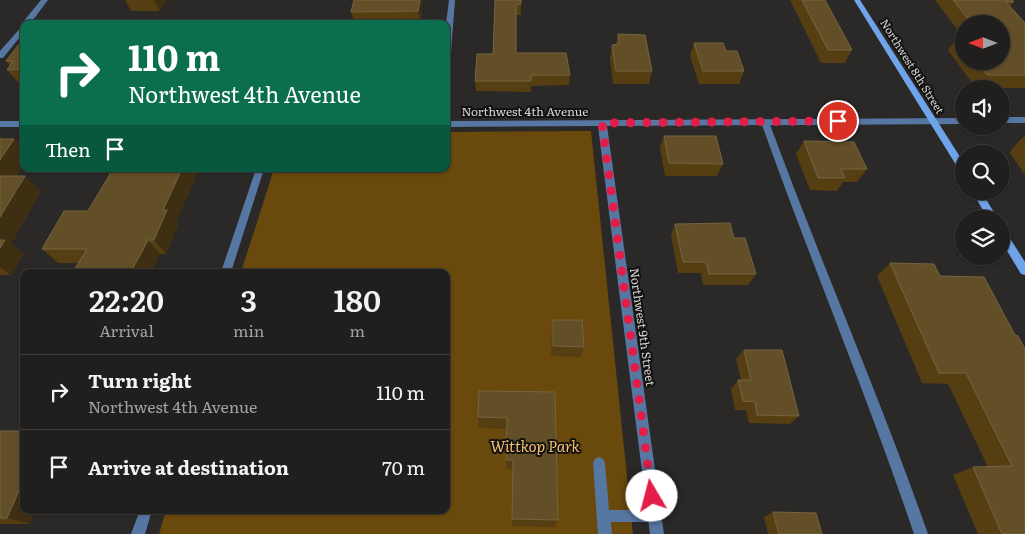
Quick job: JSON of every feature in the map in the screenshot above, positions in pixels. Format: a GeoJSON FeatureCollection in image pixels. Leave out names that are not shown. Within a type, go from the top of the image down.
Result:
{"type":"FeatureCollection","features":[{"type":"Feature","properties":{"kind":"street"},"geometry":{"type":"LineString","coordinates":[[29,20],[45,0]]}},
{"type":"Feature","properties":{"kind":"street"},"geometry":{"type":"LineString","coordinates":[[450,22],[452,0]]}},
{"type":"Feature","properties":{"kind":"street","name":"Northwest 8th Street"},"geometry":{"type":"LineString","coordinates":[[857,0],[955,158]]}},
{"type":"Feature","properties":{"kind":"street"},"geometry":{"type":"LineString","coordinates":[[0,56],[20,32]]}},
{"type":"Feature","properties":{"kind":"street"},"geometry":{"type":"LineString","coordinates":[[1010,120],[1025,120]]}},
{"type":"Feature","properties":{"kind":"street","name":"Northwest 4th Avenue"},"geometry":{"type":"LineString","coordinates":[[450,124],[955,121]]}},
{"type":"Feature","properties":{"kind":"street"},"geometry":{"type":"LineString","coordinates":[[765,122],[807,237],[902,474],[921,534]]}},
{"type":"Feature","properties":{"kind":"street","name":"Northwest 9th Street"},"geometry":{"type":"LineString","coordinates":[[602,123],[657,534]]}},
{"type":"Feature","properties":{"kind":"street"},"geometry":{"type":"LineString","coordinates":[[0,124],[20,124]]}},
{"type":"Feature","properties":{"kind":"street"},"geometry":{"type":"LineString","coordinates":[[227,269],[259,172]]}},
{"type":"Feature","properties":{"kind":"street"},"geometry":{"type":"LineString","coordinates":[[1010,247],[1025,271]]}},
{"type":"Feature","properties":{"kind":"street"},"geometry":{"type":"LineString","coordinates":[[599,463],[605,534]]}},
{"type":"Feature","properties":{"kind":"street"},"geometry":{"type":"LineString","coordinates":[[138,534],[145,514]]}},
{"type":"Feature","properties":{"kind":"street"},"geometry":{"type":"LineString","coordinates":[[604,516],[654,516]]}},
{"type":"Feature","properties":{"kind":"green space","name":"Wittkop Park"},"geometry":{"type":"Polygon","coordinates":[[[591,131],[633,534],[159,534],[165,514],[450,514],[450,269],[242,269],[273,172],[450,172],[450,132],[591,131]]]}},
{"type":"Feature","properties":{"kind":"building"},"geometry":{"type":"Polygon","coordinates":[[[354,0],[420,0],[418,11],[351,12],[354,0]]]}},
{"type":"Feature","properties":{"kind":"building"},"geometry":{"type":"Polygon","coordinates":[[[495,0],[521,0],[521,4],[516,5],[516,53],[566,53],[570,75],[531,75],[531,81],[475,81],[477,54],[493,54],[495,0]]]}},
{"type":"Feature","properties":{"kind":"building"},"geometry":{"type":"Polygon","coordinates":[[[802,0],[825,0],[852,50],[828,50],[802,0]]]}},
{"type":"Feature","properties":{"kind":"building"},"geometry":{"type":"Polygon","coordinates":[[[953,0],[1012,0],[1014,2],[1006,2],[1025,23],[1025,75],[987,75],[983,70],[1010,70],[1010,15],[965,15],[953,0]]]}},
{"type":"Feature","properties":{"kind":"building"},"geometry":{"type":"Polygon","coordinates":[[[618,34],[645,35],[652,71],[616,71],[612,45],[619,44],[618,34]]]}},
{"type":"Feature","properties":{"kind":"building"},"geometry":{"type":"Polygon","coordinates":[[[20,43],[20,69],[7,70],[13,61],[6,61],[20,43]]]}},
{"type":"Feature","properties":{"kind":"building"},"geometry":{"type":"Polygon","coordinates":[[[694,43],[723,43],[726,51],[737,51],[744,71],[703,71],[694,43]]]}},
{"type":"Feature","properties":{"kind":"building"},"geometry":{"type":"Polygon","coordinates":[[[664,136],[716,136],[723,164],[669,163],[664,136]]]}},
{"type":"Feature","properties":{"kind":"building"},"geometry":{"type":"Polygon","coordinates":[[[0,139],[14,139],[0,160],[0,139]]]}},
{"type":"Feature","properties":{"kind":"building"},"geometry":{"type":"Polygon","coordinates":[[[804,141],[854,142],[867,169],[841,169],[845,178],[818,178],[804,141]]]}},
{"type":"Feature","properties":{"kind":"building"},"geometry":{"type":"Polygon","coordinates":[[[111,172],[181,172],[163,210],[167,210],[154,240],[148,240],[133,269],[75,269],[87,249],[42,249],[64,211],[88,211],[111,172]]]}},
{"type":"Feature","properties":{"kind":"building"},"geometry":{"type":"Polygon","coordinates":[[[0,176],[25,176],[0,217],[0,176]]]}},
{"type":"Feature","properties":{"kind":"building"},"geometry":{"type":"Polygon","coordinates":[[[730,223],[734,238],[745,238],[756,274],[709,274],[706,262],[683,262],[675,224],[730,223]]]}},
{"type":"Feature","properties":{"kind":"building"},"geometry":{"type":"Polygon","coordinates":[[[0,240],[5,240],[0,248],[0,240]]]}},
{"type":"Feature","properties":{"kind":"building"},"geometry":{"type":"Polygon","coordinates":[[[890,263],[934,264],[940,276],[984,277],[1015,335],[1018,336],[1025,349],[1025,534],[1002,534],[973,467],[1012,466],[966,373],[939,373],[890,263]]]}},
{"type":"Feature","properties":{"kind":"building"},"geometry":{"type":"Polygon","coordinates":[[[553,320],[582,320],[584,347],[553,346],[553,320]]]}},
{"type":"Feature","properties":{"kind":"building"},"geometry":{"type":"Polygon","coordinates":[[[744,350],[782,350],[799,416],[757,415],[755,402],[743,401],[738,380],[751,380],[744,350]]]}},
{"type":"Feature","properties":{"kind":"building"},"geometry":{"type":"Polygon","coordinates":[[[479,391],[555,392],[558,520],[512,519],[513,460],[506,460],[507,418],[478,417],[479,391]]]}},
{"type":"Feature","properties":{"kind":"building"},"geometry":{"type":"Polygon","coordinates":[[[0,431],[20,431],[20,488],[7,518],[0,518],[0,431]]]}},
{"type":"Feature","properties":{"kind":"building"},"geometry":{"type":"Polygon","coordinates":[[[773,512],[816,513],[822,534],[779,534],[773,512]]]}},
{"type":"Feature","properties":{"kind":"route"},"geometry":{"type":"LineString","coordinates":[[652,496],[602,123],[838,121]]}}]}
